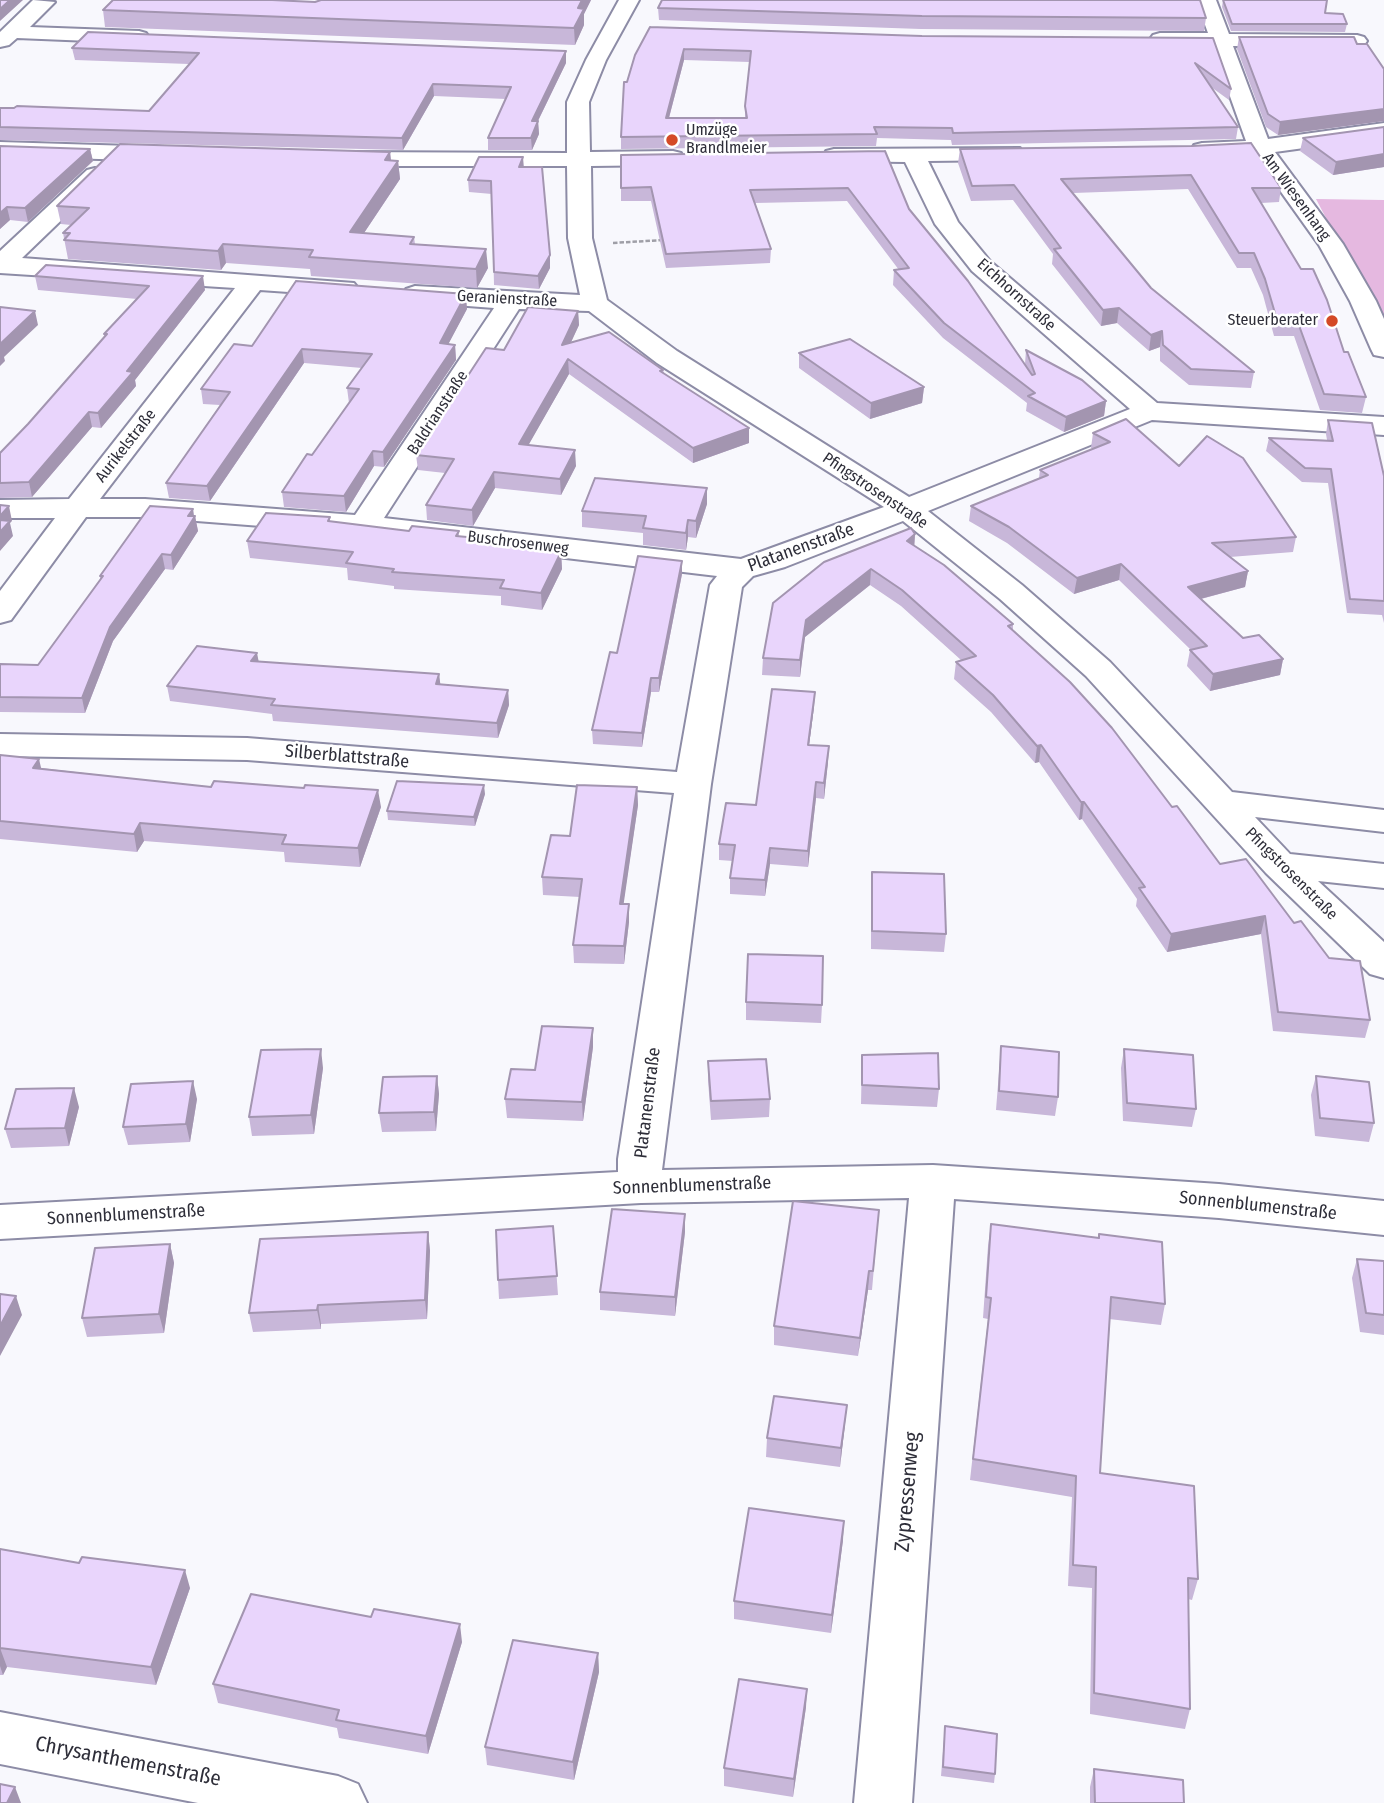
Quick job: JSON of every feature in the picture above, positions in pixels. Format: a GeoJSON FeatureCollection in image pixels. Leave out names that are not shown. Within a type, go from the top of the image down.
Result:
{"type":"FeatureCollection","features":[{"type":"Feature","properties":{"kind":"street"},"geometry":{"type":"LineString","coordinates":[[595,303],[581,244],[577,160],[578,102],[599,55],[623,28],[629,0]]}},
{"type":"Feature","properties":{"kind":"street","name":"Am Wiesenhang"},"geometry":{"type":"LineString","coordinates":[[1206,0],[1260,147],[1331,244],[1363,301],[1384,349]]}},
{"type":"Feature","properties":{"kind":"street"},"geometry":{"type":"LineString","coordinates":[[6,38],[44,1]]}},
{"type":"Feature","properties":{"kind":"street"},"geometry":{"type":"LineString","coordinates":[[6,38],[159,38]]}},
{"type":"Feature","properties":{"kind":"street"},"geometry":{"type":"LineString","coordinates":[[1139,39],[1357,41]]}},
{"type":"Feature","properties":{"kind":"street"},"geometry":{"type":"LineString","coordinates":[[572,54],[599,55]]}},
{"type":"Feature","properties":{"kind":"street"},"geometry":{"type":"LineString","coordinates":[[1176,151],[1260,147],[1384,130]]}},
{"type":"Feature","properties":{"kind":"street"},"geometry":{"type":"LineString","coordinates":[[0,149],[183,154]]}},
{"type":"Feature","properties":{"kind":"street"},"geometry":{"type":"LineString","coordinates":[[1,264],[107,163],[115,152]]}},
{"type":"Feature","properties":{"kind":"street"},"geometry":{"type":"LineString","coordinates":[[815,156],[1037,153]]}},
{"type":"Feature","properties":{"kind":"street","name":"Eichhornstraße"},"geometry":{"type":"LineString","coordinates":[[912,154],[947,224],[981,266],[1149,411]]}},
{"type":"Feature","properties":{"kind":"street"},"geometry":{"type":"LineString","coordinates":[[320,158],[689,158]]}},
{"type":"Feature","properties":{"kind":"street","name":"Geranienstraße"},"geometry":{"type":"LineString","coordinates":[[1,264],[511,301],[595,303]]}},
{"type":"Feature","properties":{"kind":"street","name":"Aurikelstraße"},"geometry":{"type":"LineString","coordinates":[[0,613],[76,510],[254,281]]}},
{"type":"Feature","properties":{"kind":"street","name":"Baldrianstraße"},"geometry":{"type":"LineString","coordinates":[[364,525],[511,301]]}},
{"type":"Feature","properties":{"kind":"street","name":"Pfingstrosenstraße"},"geometry":{"type":"LineString","coordinates":[[595,303],[667,357],[907,509],[1011,592],[1098,669],[1279,865],[1384,965]]}},
{"type":"Feature","properties":{"kind":"street","name":"Platanenstraße"},"geometry":{"type":"LineString","coordinates":[[641,1187],[640,1159],[693,784],[726,586],[741,569],[774,560],[907,509],[1149,411],[1384,426]]}},
{"type":"Feature","properties":{"kind":"street","name":"Buschrosenweg"},"geometry":{"type":"LineString","coordinates":[[0,509],[145,509],[364,525],[741,569]]}},
{"type":"Feature","properties":{"kind":"street","name":"Silberblattstraße"},"geometry":{"type":"LineString","coordinates":[[0,745],[247,748],[693,784]]}},
{"type":"Feature","properties":{"kind":"street"},"geometry":{"type":"LineString","coordinates":[[1221,802],[1384,821]]}},
{"type":"Feature","properties":{"kind":"street"},"geometry":{"type":"LineString","coordinates":[[1279,865],[1384,876]]}},
{"type":"Feature","properties":{"kind":"street","name":"Sonnenblumenstraße"},"geometry":{"type":"LineString","coordinates":[[0,1222],[641,1187],[933,1181],[1219,1201],[1384,1219]]}},
{"type":"Feature","properties":{"kind":"street","name":"Zypressenweg"},"geometry":{"type":"LineString","coordinates":[[883,1803],[933,1181]]}},
{"type":"Feature","properties":{"kind":"street","name":"Chrysanthemenstraße"},"geometry":{"type":"LineString","coordinates":[[0,1738],[338,1803]]}},
{"type":"Feature","properties":{"kind":"path"},"geometry":{"type":"LineString","coordinates":[[581,244],[674,240]]}},
{"type":"Feature","properties":{"kind":"shaded area"},"geometry":{"type":"Polygon","coordinates":[[[1316,199],[1384,200],[1384,328],[1316,199]]]}},
{"type":"Feature","properties":{"kind":"building"},"geometry":{"type":"Polygon","coordinates":[[[0,0],[10,0],[0,9],[0,0]]]}},
{"type":"Feature","properties":{"kind":"building"},"geometry":{"type":"Polygon","coordinates":[[[113,0],[582,0],[578,8],[584,9],[574,28],[103,10],[113,0]]]}},
{"type":"Feature","properties":{"kind":"building"},"geometry":{"type":"Polygon","coordinates":[[[662,0],[1200,0],[1206,18],[922,16],[658,8],[662,0]]]}},
{"type":"Feature","properties":{"kind":"building"},"geometry":{"type":"Polygon","coordinates":[[[1223,0],[1327,0],[1325,13],[1343,14],[1347,24],[1232,24],[1223,0]]]}},
{"type":"Feature","properties":{"kind":"building"},"geometry":{"type":"Polygon","coordinates":[[[650,27],[922,36],[1213,38],[1231,89],[1195,63],[1238,127],[953,133],[952,128],[874,127],[877,134],[621,137],[624,82],[627,82],[635,55],[650,27]],[[684,49],[666,118],[747,118],[745,106],[751,51],[684,49]]]}},
{"type":"Feature","properties":{"kind":"building"},"geometry":{"type":"Polygon","coordinates":[[[88,32],[566,51],[532,121],[538,121],[531,138],[488,138],[511,87],[433,84],[402,138],[0,127],[0,108],[17,106],[149,111],[199,53],[72,48],[88,32]]]}},
{"type":"Feature","properties":{"kind":"building"},"geometry":{"type":"Polygon","coordinates":[[[1239,37],[1354,37],[1357,44],[1367,44],[1384,69],[1384,109],[1280,122],[1268,114],[1239,37]]]}},
{"type":"Feature","properties":{"kind":"building"},"geometry":{"type":"Polygon","coordinates":[[[1384,127],[1384,154],[1336,162],[1303,138],[1384,127]]]}},
{"type":"Feature","properties":{"kind":"building"},"geometry":{"type":"Polygon","coordinates":[[[1251,143],[1281,188],[1252,188],[1301,269],[1313,269],[1327,300],[1344,352],[1348,352],[1366,397],[1324,394],[1297,320],[1277,320],[1254,253],[1239,253],[1191,175],[1061,179],[1151,288],[1254,372],[1191,369],[1163,345],[1162,331],[1151,335],[1119,308],[1103,310],[1054,249],[1061,248],[1014,185],[972,186],[960,149],[1192,146],[1251,143]]]}},
{"type":"Feature","properties":{"kind":"building"},"geometry":{"type":"Polygon","coordinates":[[[120,144],[390,152],[385,160],[398,161],[350,232],[414,237],[410,244],[486,249],[476,269],[309,257],[313,250],[223,244],[218,251],[64,240],[70,233],[63,233],[89,208],[57,206],[120,144]]]}},
{"type":"Feature","properties":{"kind":"building"},"geometry":{"type":"Polygon","coordinates":[[[0,146],[90,149],[25,208],[7,207],[0,213],[0,146]]]}},
{"type":"Feature","properties":{"kind":"building"},"geometry":{"type":"Polygon","coordinates":[[[885,151],[909,209],[968,281],[1032,375],[1035,374],[1026,350],[1082,380],[1106,401],[1066,417],[1028,396],[1035,393],[944,323],[894,270],[909,268],[848,188],[750,190],[771,249],[666,254],[651,187],[621,188],[621,155],[885,151]]]}},
{"type":"Feature","properties":{"kind":"building"},"geometry":{"type":"Polygon","coordinates":[[[479,157],[523,157],[519,167],[542,167],[550,255],[538,276],[494,272],[491,181],[468,180],[479,157]]]}},
{"type":"Feature","properties":{"kind":"building"},"geometry":{"type":"Polygon","coordinates":[[[46,265],[203,276],[127,371],[133,372],[98,413],[89,412],[29,482],[0,483],[0,453],[149,286],[35,276],[46,265]]]}},
{"type":"Feature","properties":{"kind":"building"},"geometry":{"type":"Polygon","coordinates":[[[296,281],[466,294],[440,343],[455,345],[383,452],[373,451],[344,496],[282,492],[307,454],[312,455],[359,389],[347,388],[372,354],[302,349],[207,486],[166,483],[230,392],[201,389],[234,344],[252,346],[296,281]]]}},
{"type":"Feature","properties":{"kind":"building"},"geometry":{"type":"Polygon","coordinates":[[[0,307],[35,311],[0,344],[0,307]]]}},
{"type":"Feature","properties":{"kind":"building"},"geometry":{"type":"Polygon","coordinates":[[[528,307],[578,311],[562,345],[609,332],[663,370],[660,371],[749,428],[693,448],[568,359],[519,444],[575,450],[560,479],[494,472],[472,510],[426,505],[454,459],[416,455],[486,348],[504,350],[528,307]]]}},
{"type":"Feature","properties":{"kind":"building"},"geometry":{"type":"Polygon","coordinates":[[[850,339],[924,387],[871,403],[799,353],[850,339]]]}},
{"type":"Feature","properties":{"kind":"building"},"geometry":{"type":"Polygon","coordinates":[[[1126,419],[1179,466],[1207,436],[1243,458],[1296,537],[1212,543],[1248,571],[1188,587],[1243,638],[1259,635],[1283,659],[1213,674],[1190,650],[1207,646],[1121,564],[1077,578],[1009,527],[971,506],[1048,475],[1040,470],[1110,442],[1093,433],[1126,419]]]}},
{"type":"Feature","properties":{"kind":"building"},"geometry":{"type":"Polygon","coordinates":[[[1328,420],[1372,423],[1384,476],[1384,601],[1350,599],[1331,469],[1305,468],[1269,438],[1333,441],[1328,420]]]}},
{"type":"Feature","properties":{"kind":"building"},"geometry":{"type":"Polygon","coordinates":[[[595,478],[707,488],[696,521],[688,520],[686,533],[643,528],[646,516],[582,511],[595,478]]]}},
{"type":"Feature","properties":{"kind":"building"},"geometry":{"type":"Polygon","coordinates":[[[0,505],[9,506],[0,516],[0,505]]]}},
{"type":"Feature","properties":{"kind":"building"},"geometry":{"type":"Polygon","coordinates":[[[150,506],[193,509],[188,516],[195,516],[171,555],[162,554],[110,627],[82,698],[0,697],[0,664],[38,665],[150,506]]]}},
{"type":"Feature","properties":{"kind":"building"},"geometry":{"type":"Polygon","coordinates":[[[266,513],[330,517],[328,521],[409,531],[412,526],[459,531],[456,536],[489,539],[487,544],[561,552],[541,593],[500,588],[504,580],[392,572],[394,569],[346,563],[353,552],[247,541],[266,513]]]}},
{"type":"Feature","properties":{"kind":"building"},"geometry":{"type":"Polygon","coordinates":[[[0,520],[10,521],[0,532],[0,520]]]}},
{"type":"Feature","properties":{"kind":"building"},"geometry":{"type":"Polygon","coordinates":[[[911,528],[915,534],[907,541],[944,565],[1013,624],[1008,626],[1070,682],[1112,728],[1172,807],[1177,806],[1220,864],[1246,859],[1294,923],[1301,921],[1329,958],[1360,961],[1370,1020],[1278,1012],[1265,916],[1171,934],[1139,888],[1145,887],[1041,745],[1037,746],[993,695],[956,662],[976,656],[902,590],[871,569],[806,620],[800,660],[763,658],[773,603],[824,562],[911,528]]]}},
{"type":"Feature","properties":{"kind":"building"},"geometry":{"type":"Polygon","coordinates":[[[638,556],[682,561],[659,678],[651,678],[642,733],[592,730],[610,652],[617,653],[638,556]]]}},
{"type":"Feature","properties":{"kind":"building"},"geometry":{"type":"Polygon","coordinates":[[[197,646],[257,653],[251,661],[439,674],[436,684],[508,690],[497,723],[271,705],[275,699],[167,686],[197,646]]]}},
{"type":"Feature","properties":{"kind":"building"},"geometry":{"type":"Polygon","coordinates":[[[772,689],[815,692],[808,745],[829,746],[824,783],[816,782],[808,851],[770,848],[765,880],[730,878],[735,845],[719,844],[726,803],[756,805],[772,689]]]}},
{"type":"Feature","properties":{"kind":"building"},"geometry":{"type":"Polygon","coordinates":[[[0,755],[39,759],[33,768],[211,787],[214,781],[378,790],[358,848],[282,844],[286,835],[140,823],[134,834],[0,821],[0,755]]]}},
{"type":"Feature","properties":{"kind":"building"},"geometry":{"type":"Polygon","coordinates":[[[397,781],[484,785],[474,817],[387,811],[397,781]]]}},
{"type":"Feature","properties":{"kind":"building"},"geometry":{"type":"Polygon","coordinates":[[[577,785],[637,787],[620,904],[629,904],[624,946],[573,945],[582,879],[542,877],[551,835],[570,836],[577,785]]]}},
{"type":"Feature","properties":{"kind":"building"},"geometry":{"type":"Polygon","coordinates":[[[872,872],[944,874],[946,934],[872,931],[872,872]]]}},
{"type":"Feature","properties":{"kind":"building"},"geometry":{"type":"Polygon","coordinates":[[[748,954],[823,956],[822,1005],[746,1002],[748,954]]]}},
{"type":"Feature","properties":{"kind":"building"},"geometry":{"type":"Polygon","coordinates":[[[542,1026],[593,1028],[582,1102],[505,1099],[511,1069],[535,1070],[542,1026]]]}},
{"type":"Feature","properties":{"kind":"building"},"geometry":{"type":"Polygon","coordinates":[[[1001,1046],[1059,1052],[1058,1097],[999,1091],[1001,1046]]]}},
{"type":"Feature","properties":{"kind":"building"},"geometry":{"type":"Polygon","coordinates":[[[321,1049],[311,1115],[249,1117],[261,1050],[321,1049]]]}},
{"type":"Feature","properties":{"kind":"building"},"geometry":{"type":"Polygon","coordinates":[[[1124,1049],[1193,1055],[1196,1109],[1127,1103],[1124,1049]]]}},
{"type":"Feature","properties":{"kind":"building"},"geometry":{"type":"Polygon","coordinates":[[[938,1053],[939,1089],[862,1085],[862,1055],[938,1053]]]}},
{"type":"Feature","properties":{"kind":"building"},"geometry":{"type":"Polygon","coordinates":[[[766,1059],[770,1099],[711,1101],[708,1061],[766,1059]]]}},
{"type":"Feature","properties":{"kind":"building"},"geometry":{"type":"Polygon","coordinates":[[[437,1076],[434,1112],[379,1113],[383,1077],[437,1076]]]}},
{"type":"Feature","properties":{"kind":"building"},"geometry":{"type":"Polygon","coordinates":[[[1316,1076],[1369,1082],[1374,1123],[1320,1118],[1316,1076]]]}},
{"type":"Feature","properties":{"kind":"building"},"geometry":{"type":"Polygon","coordinates":[[[193,1081],[186,1124],[123,1127],[131,1084],[193,1081]]]}},
{"type":"Feature","properties":{"kind":"building"},"geometry":{"type":"Polygon","coordinates":[[[74,1088],[65,1128],[5,1129],[16,1089],[74,1088]]]}},
{"type":"Feature","properties":{"kind":"building"},"geometry":{"type":"Polygon","coordinates":[[[793,1201],[879,1210],[873,1271],[869,1271],[860,1338],[774,1326],[793,1201]]]}},
{"type":"Feature","properties":{"kind":"building"},"geometry":{"type":"Polygon","coordinates":[[[612,1209],[685,1214],[675,1297],[600,1292],[612,1209]]]}},
{"type":"Feature","properties":{"kind":"building"},"geometry":{"type":"Polygon","coordinates":[[[991,1224],[1099,1238],[1099,1234],[1162,1242],[1165,1304],[1111,1297],[1100,1473],[1194,1486],[1198,1579],[1188,1578],[1190,1709],[1094,1693],[1096,1567],[1073,1565],[1076,1476],[973,1459],[991,1298],[986,1297],[991,1224]]]}},
{"type":"Feature","properties":{"kind":"building"},"geometry":{"type":"Polygon","coordinates":[[[553,1226],[557,1276],[498,1280],[496,1230],[553,1226]]]}},
{"type":"Feature","properties":{"kind":"building"},"geometry":{"type":"Polygon","coordinates":[[[428,1232],[425,1300],[318,1305],[317,1310],[249,1313],[260,1239],[428,1232]]]}},
{"type":"Feature","properties":{"kind":"building"},"geometry":{"type":"Polygon","coordinates":[[[170,1244],[159,1314],[82,1318],[95,1248],[170,1244]]]}},
{"type":"Feature","properties":{"kind":"building"},"geometry":{"type":"Polygon","coordinates":[[[1357,1259],[1384,1261],[1384,1315],[1366,1313],[1357,1259]]]}},
{"type":"Feature","properties":{"kind":"building"},"geometry":{"type":"Polygon","coordinates":[[[0,1294],[16,1296],[0,1326],[0,1294]]]}},
{"type":"Feature","properties":{"kind":"building"},"geometry":{"type":"Polygon","coordinates":[[[774,1396],[847,1405],[841,1448],[767,1438],[774,1396]]]}},
{"type":"Feature","properties":{"kind":"building"},"geometry":{"type":"Polygon","coordinates":[[[749,1508],[844,1521],[832,1615],[734,1601],[749,1508]]]}},
{"type":"Feature","properties":{"kind":"building"},"geometry":{"type":"Polygon","coordinates":[[[0,1549],[79,1563],[82,1557],[185,1570],[151,1667],[0,1648],[0,1549]]]}},
{"type":"Feature","properties":{"kind":"building"},"geometry":{"type":"Polygon","coordinates":[[[251,1594],[371,1617],[374,1609],[460,1624],[426,1736],[336,1720],[339,1710],[213,1684],[251,1594]]]}},
{"type":"Feature","properties":{"kind":"building"},"geometry":{"type":"Polygon","coordinates":[[[513,1640],[598,1653],[573,1762],[485,1747],[513,1640]]]}},
{"type":"Feature","properties":{"kind":"building"},"geometry":{"type":"Polygon","coordinates":[[[739,1679],[807,1689],[794,1779],[724,1768],[739,1679]]]}},
{"type":"Feature","properties":{"kind":"building"},"geometry":{"type":"Polygon","coordinates":[[[945,1726],[997,1734],[995,1774],[943,1767],[945,1726]]]}},
{"type":"Feature","properties":{"kind":"building"},"geometry":{"type":"Polygon","coordinates":[[[1094,1769],[1183,1780],[1184,1803],[1095,1803],[1094,1769]]]}},
{"type":"Feature","properties":{"kind":"building"},"geometry":{"type":"Polygon","coordinates":[[[0,1784],[15,1787],[7,1803],[0,1803],[0,1784]]]}},
{"type":"Feature","properties":{"kind":"place","name":"Umzüge Brandlmeier"},"geometry":{"type":"Point","coordinates":[672,140]}},
{"type":"Feature","properties":{"kind":"place","name":"Steuerberater"},"geometry":{"type":"Point","coordinates":[1332,321]}}]}
